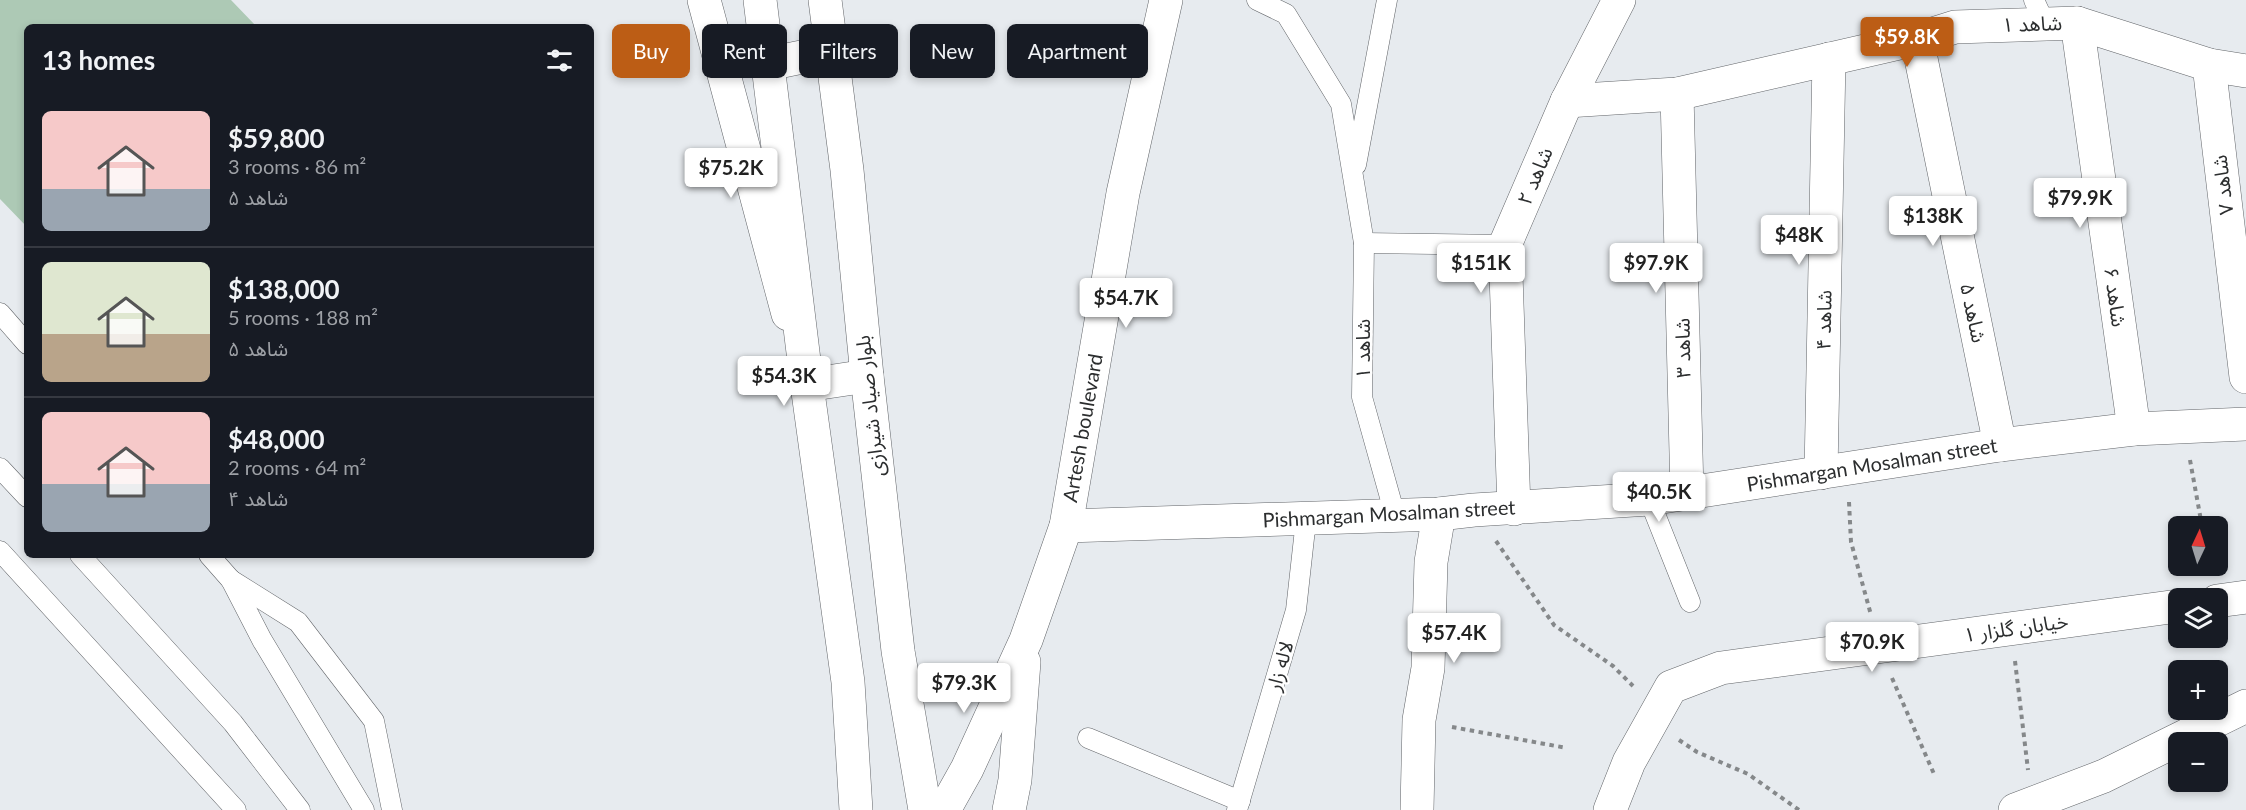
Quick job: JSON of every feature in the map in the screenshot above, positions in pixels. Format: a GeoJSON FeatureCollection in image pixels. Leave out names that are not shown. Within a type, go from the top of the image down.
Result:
{"type":"FeatureCollection","features":[{"type":"Feature","properties":{"kind":"street"},"geometry":{"type":"LineString","coordinates":[[704,0],[710,24]]}},
{"type":"Feature","properties":{"kind":"street"},"geometry":{"type":"LineString","coordinates":[[760,0],[763,24]]}},
{"type":"Feature","properties":{"kind":"street","name":"بلوار صیاد شیرازی"},"geometry":{"type":"LineString","coordinates":[[825,0],[828,24]]}},
{"type":"Feature","properties":{"kind":"street","name":"Artesh boulevard"},"geometry":{"type":"LineString","coordinates":[[1026,640],[1066,525],[1123,193],[1166,0]]}},
{"type":"Feature","properties":{"kind":"street","name":"شاهد ۲"},"geometry":{"type":"LineString","coordinates":[[1514,509],[1505,244],[1567,101],[1619,0]]}},
{"type":"Feature","properties":{"kind":"street","name":"شاهد ۱"},"geometry":{"type":"LineString","coordinates":[[1567,101],[1677,94],[1917,39],[1955,27],[2039,12],[2209,65],[2246,71]]}},
{"type":"Feature","properties":{"kind":"street","name":"شاهد ۶"},"geometry":{"type":"LineString","coordinates":[[2077,23],[2134,429]]}},
{"type":"Feature","properties":{"kind":"street","name":"شاهد ۵"},"geometry":{"type":"LineString","coordinates":[[1917,39],[2000,445]]}},
{"type":"Feature","properties":{"kind":"street","name":"شاهد ۴"},"geometry":{"type":"LineString","coordinates":[[1828,59],[1834,471]]}},
{"type":"Feature","properties":{"kind":"street","name":"شاهد ۷"},"geometry":{"type":"LineString","coordinates":[[2209,65],[2246,377]]}},
{"type":"Feature","properties":{"kind":"street"},"geometry":{"type":"LineString","coordinates":[[725,78],[807,385]]}},
{"type":"Feature","properties":{"kind":"street"},"geometry":{"type":"LineString","coordinates":[[770,78],[807,385],[848,682],[856,810]]}},
{"type":"Feature","properties":{"kind":"street","name":"بلوار صیاد شیرازی"},"geometry":{"type":"LineString","coordinates":[[835,78],[847,170],[867,376],[898,651],[925,810]]}},
{"type":"Feature","properties":{"kind":"street","name":"شاهد ۳"},"geometry":{"type":"LineString","coordinates":[[1677,94],[1687,494]]}},
{"type":"Feature","properties":{"kind":"street"},"geometry":{"type":"LineString","coordinates":[[807,385],[867,376]]}},
{"type":"Feature","properties":{"kind":"street","name":"Pishmargan Mosalman street"},"geometry":{"type":"LineString","coordinates":[[1066,525],[1439,514],[1649,499],[2000,445],[2134,429],[2246,424]]}},
{"type":"Feature","properties":{"kind":"street"},"geometry":{"type":"LineString","coordinates":[[1417,810],[1419,720],[1428,668],[1431,562],[1439,514]]}},
{"type":"Feature","properties":{"kind":"street"},"geometry":{"type":"LineString","coordinates":[[2228,599],[2246,597]]}},
{"type":"Feature","properties":{"kind":"street","name":"خیابان گلزار ۱"},"geometry":{"type":"LineString","coordinates":[[1610,810],[1629,762],[1671,687],[1721,668],[2168,607]]}},
{"type":"Feature","properties":{"kind":"street"},"geometry":{"type":"LineString","coordinates":[[944,810],[967,769],[1026,640]]}},
{"type":"Feature","properties":{"kind":"street"},"geometry":{"type":"LineString","coordinates":[[1009,810],[1015,780],[1026,640]]}},
{"type":"Feature","properties":{"kind":"street"},"geometry":{"type":"LineString","coordinates":[[2024,807],[2104,776],[2246,706]]}},
{"type":"Feature","properties":{"kind":"lane","name":"شاهد ۱"},"geometry":{"type":"LineString","coordinates":[[1257,0],[1286,14],[1341,104],[1364,243],[1362,397],[1395,515]]}},
{"type":"Feature","properties":{"kind":"lane","name":"شاهد ۱"},"geometry":{"type":"LineString","coordinates":[[1353,179],[1387,0]]}},
{"type":"Feature","properties":{"kind":"lane"},"geometry":{"type":"LineString","coordinates":[[1364,243],[1505,244]]}},
{"type":"Feature","properties":{"kind":"lane"},"geometry":{"type":"LineString","coordinates":[[0,313],[24,341]]}},
{"type":"Feature","properties":{"kind":"lane"},"geometry":{"type":"LineString","coordinates":[[0,468],[24,494]]}},
{"type":"Feature","properties":{"kind":"lane"},"geometry":{"type":"LineString","coordinates":[[1649,499],[1690,602]]}},
{"type":"Feature","properties":{"kind":"lane","name":"لاله زار"},"geometry":{"type":"LineString","coordinates":[[1239,805],[1296,610],[1306,519]]}},
{"type":"Feature","properties":{"kind":"lane"},"geometry":{"type":"LineString","coordinates":[[0,551],[236,810]]}},
{"type":"Feature","properties":{"kind":"lane"},"geometry":{"type":"LineString","coordinates":[[83,558],[233,723],[300,810]]}},
{"type":"Feature","properties":{"kind":"lane"},"geometry":{"type":"LineString","coordinates":[[212,558],[231,580],[262,640],[364,810]]}},
{"type":"Feature","properties":{"kind":"lane"},"geometry":{"type":"LineString","coordinates":[[231,580],[298,622],[374,720],[392,810]]}},
{"type":"Feature","properties":{"kind":"lane"},"geometry":{"type":"LineString","coordinates":[[1088,738],[1239,805]]}},
{"type":"Feature","properties":{"kind":"path"},"geometry":{"type":"LineString","coordinates":[[2185,427],[2200,516]]}},
{"type":"Feature","properties":{"kind":"path"},"geometry":{"type":"LineString","coordinates":[[1834,471],[1851,542],[1885,646],[1892,681],[1934,774]]}},
{"type":"Feature","properties":{"kind":"path"},"geometry":{"type":"LineString","coordinates":[[1474,510],[1554,624],[1613,666],[1648,702],[1673,735],[1697,752],[1748,774],[1799,810]]}},
{"type":"Feature","properties":{"kind":"path"},"geometry":{"type":"LineString","coordinates":[[2011,628],[2024,807]]}},
{"type":"Feature","properties":{"kind":"path"},"geometry":{"type":"LineString","coordinates":[[1419,720],[1567,748]]}},
{"type":"Feature","properties":{"kind":"green space"},"geometry":{"type":"Polygon","coordinates":[[[0,0],[231,0],[254,24],[24,24],[24,224],[0,199],[0,0]]]}}]}
